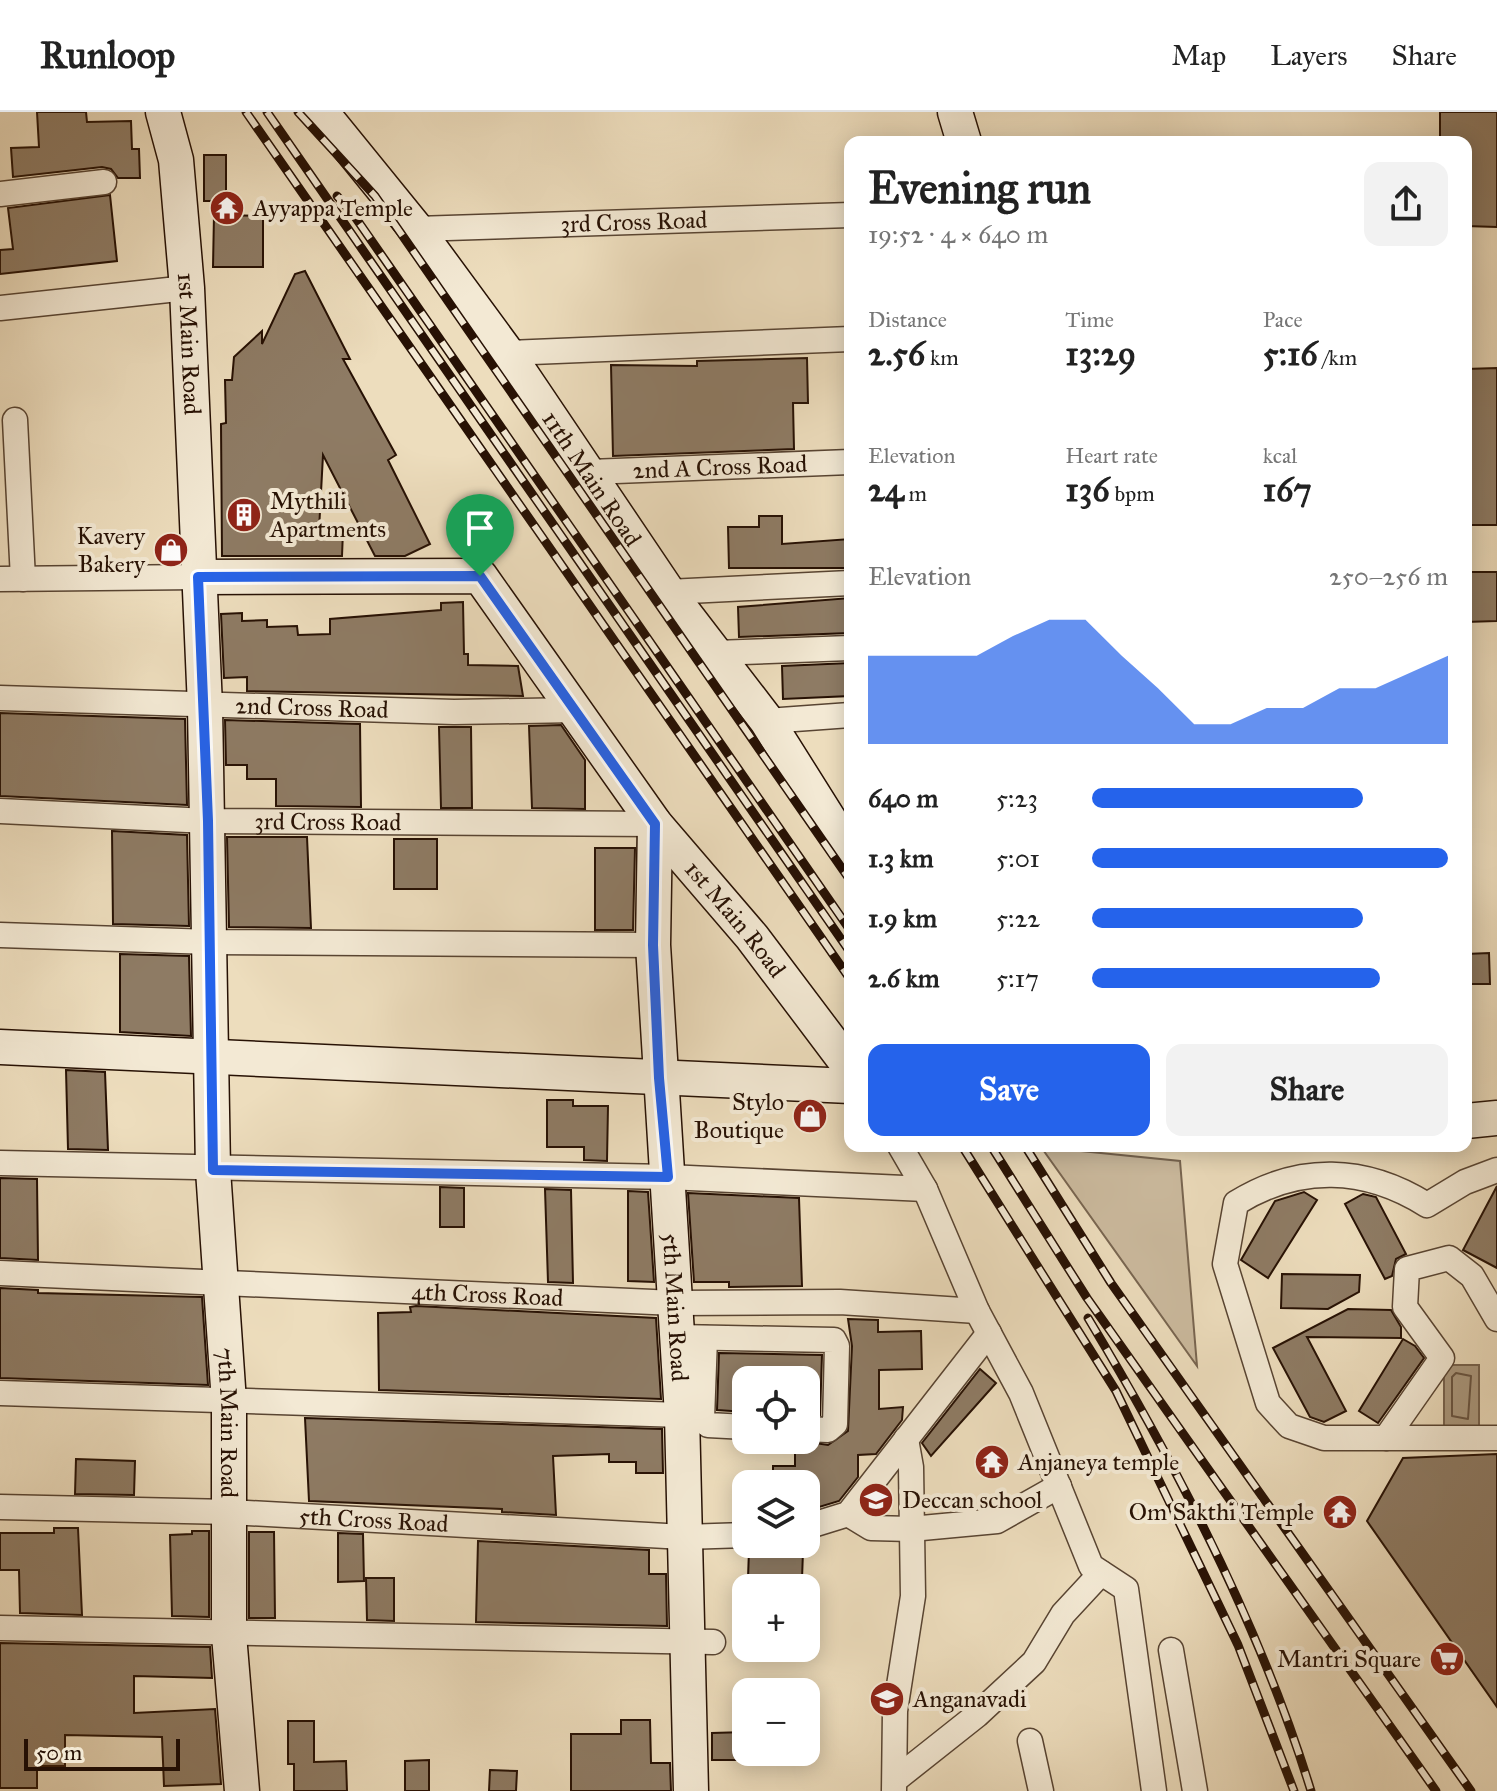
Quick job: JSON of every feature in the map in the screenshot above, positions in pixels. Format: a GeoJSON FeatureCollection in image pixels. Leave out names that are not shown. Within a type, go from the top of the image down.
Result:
{"type":"FeatureCollection","features":[{"type":"Feature","properties":{"kind":"main road","name":"1st Main Road"},"geometry":{"type":"LineString","coordinates":[[163,112],[176,160],[187,288],[208,821]]}},
{"type":"Feature","properties":{"kind":"main road","name":"11th Main Road"},"geometry":{"type":"LineString","coordinates":[[321,112],[416,229],[507,353],[668,592],[767,721],[844,839]]}},
{"type":"Feature","properties":{"kind":"main road"},"geometry":{"type":"LineString","coordinates":[[955,112],[962,136]]}},
{"type":"Feature","properties":{"kind":"main road","name":"1st Main Road"},"geometry":{"type":"LineString","coordinates":[[198,577],[480,576],[578,710],[655,824],[752,937],[844,1059]]}},
{"type":"Feature","properties":{"kind":"main road","name":"7th Main Road"},"geometry":{"type":"LineString","coordinates":[[208,821],[213,1170],[229,1402],[229,1635],[242,1791]]}},
{"type":"Feature","properties":{"kind":"main road","name":"5th Main Road"},"geometry":{"type":"LineString","coordinates":[[655,824],[653,945],[659,1078],[675,1303],[691,1338],[682,1415],[684,1537],[699,1643],[691,1791]]}},
{"type":"Feature","properties":{"kind":"main road"},"geometry":{"type":"LineString","coordinates":[[0,1047],[844,1086]]}},
{"type":"Feature","properties":{"kind":"main road"},"geometry":{"type":"LineString","coordinates":[[1472,1099],[1497,1097]]}},
{"type":"Feature","properties":{"kind":"main road"},"geometry":{"type":"LineString","coordinates":[[1472,1120],[1497,1118]]}},
{"type":"Feature","properties":{"kind":"street"},"geometry":{"type":"LineString","coordinates":[[0,194],[104,182]]}},
{"type":"Feature","properties":{"kind":"street","name":"3rd Cross Road"},"geometry":{"type":"LineString","coordinates":[[416,229],[844,215]]}},
{"type":"Feature","properties":{"kind":"street"},"geometry":{"type":"LineString","coordinates":[[0,308],[187,288]]}},
{"type":"Feature","properties":{"kind":"street"},"geometry":{"type":"LineString","coordinates":[[507,353],[844,339]]}},
{"type":"Feature","properties":{"kind":"street"},"geometry":{"type":"LineString","coordinates":[[15,420],[11,579],[198,577]]}},
{"type":"Feature","properties":{"kind":"street","name":"2nd A Cross Road"},"geometry":{"type":"LineString","coordinates":[[590,472],[844,462]]}},
{"type":"Feature","properties":{"kind":"street"},"geometry":{"type":"LineString","coordinates":[[668,592],[844,583]]}},
{"type":"Feature","properties":{"kind":"street"},"geometry":{"type":"LineString","coordinates":[[715,653],[844,648]]}},
{"type":"Feature","properties":{"kind":"street","name":"2nd Cross Road"},"geometry":{"type":"LineString","coordinates":[[0,698],[205,707],[454,712],[578,710]]}},
{"type":"Feature","properties":{"kind":"street"},"geometry":{"type":"LineString","coordinates":[[767,721],[844,715]]}},
{"type":"Feature","properties":{"kind":"street","name":"3rd Cross Road"},"geometry":{"type":"LineString","coordinates":[[0,811],[208,821],[655,824]]}},
{"type":"Feature","properties":{"kind":"street"},"geometry":{"type":"LineString","coordinates":[[0,935],[211,942],[653,945]]}},
{"type":"Feature","properties":{"kind":"street"},"geometry":{"type":"LineString","coordinates":[[903,1152],[925,1189],[977,1311],[1021,1393],[1091,1566],[1126,1589],[1154,1791]]}},
{"type":"Feature","properties":{"kind":"street"},"geometry":{"type":"LineString","coordinates":[[0,1163],[213,1170],[668,1177],[925,1189]]}},
{"type":"Feature","properties":{"kind":"street"},"geometry":{"type":"LineString","coordinates":[[1497,1170],[1465,1182],[1427,1205],[1392,1185],[1334,1173],[1272,1183],[1236,1203],[1225,1264],[1268,1403],[1289,1426],[1324,1438],[1497,1438]]}},
{"type":"Feature","properties":{"kind":"street"},"geometry":{"type":"LineString","coordinates":[[1386,1438],[1442,1358],[1405,1307],[1407,1269],[1449,1258],[1472,1276],[1497,1319]]}},
{"type":"Feature","properties":{"kind":"street","name":"4th Cross Road"},"geometry":{"type":"LineString","coordinates":[[0,1273],[675,1303],[840,1302],[977,1311]]}},
{"type":"Feature","properties":{"kind":"street"},"geometry":{"type":"LineString","coordinates":[[820,1523],[848,1514],[989,1333]]}},
{"type":"Feature","properties":{"kind":"street"},"geometry":{"type":"LineString","coordinates":[[732,1426],[708,1425],[702,1419],[691,1338],[836,1342],[835,1424],[828,1430],[820,1430]]}},
{"type":"Feature","properties":{"kind":"street"},"geometry":{"type":"LineString","coordinates":[[0,1393],[682,1415]]}},
{"type":"Feature","properties":{"kind":"street"},"geometry":{"type":"LineString","coordinates":[[894,1785],[895,1711],[913,1596],[911,1467],[906,1439]]}},
{"type":"Feature","properties":{"kind":"street"},"geometry":{"type":"LineString","coordinates":[[848,1514],[871,1528],[911,1529],[997,1521],[1059,1486]]}},
{"type":"Feature","properties":{"kind":"street","name":"5th Cross Road"},"geometry":{"type":"LineString","coordinates":[[0,1507],[230,1512],[684,1537],[732,1535]]}},
{"type":"Feature","properties":{"kind":"street"},"geometry":{"type":"LineString","coordinates":[[894,1785],[1034,1662],[1063,1614],[1101,1573]]}},
{"type":"Feature","properties":{"kind":"street"},"geometry":{"type":"LineString","coordinates":[[0,1628],[699,1643]]}},
{"type":"Feature","properties":{"kind":"street"},"geometry":{"type":"LineString","coordinates":[[1171,1650],[1195,1791]]}},
{"type":"Feature","properties":{"kind":"street"},"geometry":{"type":"LineString","coordinates":[[1030,1741],[1041,1791]]}},
{"type":"Feature","properties":{"kind":"shaded area"},"geometry":{"type":"Polygon","coordinates":[[[1045,1152],[1091,1152],[1180,1161],[1197,1366],[1045,1152]]]}},
{"type":"Feature","properties":{"kind":"water"},"geometry":{"type":"Polygon","coordinates":[[[1444,1365],[1479,1365],[1479,1427],[1444,1427],[1444,1365]]]}},
{"type":"Feature","properties":{"kind":"building"},"geometry":{"type":"Polygon","coordinates":[[[37,112],[86,112],[87,122],[131,121],[132,149],[139,149],[140,178],[118,178],[111,169],[102,167],[13,177],[11,148],[39,147],[37,112]]]}},
{"type":"Feature","properties":{"kind":"building"},"geometry":{"type":"Polygon","coordinates":[[[1440,112],[1497,112],[1497,227],[1472,226],[1472,136],[1440,136],[1440,112]]]}},
{"type":"Feature","properties":{"kind":"building"},"geometry":{"type":"Polygon","coordinates":[[[204,155],[226,155],[226,201],[204,201],[204,155]]]}},
{"type":"Feature","properties":{"kind":"building"},"geometry":{"type":"Polygon","coordinates":[[[110,195],[117,261],[0,274],[0,250],[13,249],[8,208],[110,195]]]}},
{"type":"Feature","properties":{"kind":"building"},"geometry":{"type":"Polygon","coordinates":[[[214,215],[263,216],[263,267],[213,267],[214,215]]]}},
{"type":"Feature","properties":{"kind":"building"},"geometry":{"type":"Polygon","coordinates":[[[305,271],[350,359],[343,359],[396,455],[388,460],[430,544],[405,556],[375,556],[323,455],[319,530],[343,531],[342,556],[222,556],[221,424],[226,423],[225,380],[232,380],[234,357],[262,331],[262,344],[295,274],[305,271]]]}},
{"type":"Feature","properties":{"kind":"building"},"geometry":{"type":"Polygon","coordinates":[[[807,358],[808,403],[793,403],[794,449],[613,456],[611,365],[697,366],[697,361],[807,358]]]}},
{"type":"Feature","properties":{"kind":"building"},"geometry":{"type":"Polygon","coordinates":[[[1497,368],[1497,525],[1472,525],[1472,369],[1497,368]]]}},
{"type":"Feature","properties":{"kind":"building"},"geometry":{"type":"Polygon","coordinates":[[[759,516],[782,516],[782,544],[844,539],[844,568],[729,568],[728,527],[759,527],[759,516]]]}},
{"type":"Feature","properties":{"kind":"building"},"geometry":{"type":"Polygon","coordinates":[[[1472,572],[1497,572],[1497,621],[1472,622],[1472,572]]]}},
{"type":"Feature","properties":{"kind":"building"},"geometry":{"type":"Polygon","coordinates":[[[844,598],[844,633],[739,637],[738,607],[844,598]]]}},
{"type":"Feature","properties":{"kind":"building"},"geometry":{"type":"Polygon","coordinates":[[[463,602],[464,654],[468,654],[468,665],[518,666],[523,696],[247,691],[247,677],[224,678],[221,614],[242,613],[242,621],[267,620],[267,627],[297,626],[298,635],[330,634],[330,619],[441,610],[441,603],[463,602]]]}},
{"type":"Feature","properties":{"kind":"building"},"geometry":{"type":"Polygon","coordinates":[[[844,663],[844,696],[783,699],[782,666],[844,663]]]}},
{"type":"Feature","properties":{"kind":"building"},"geometry":{"type":"Polygon","coordinates":[[[0,713],[185,719],[187,805],[0,796],[0,713]]]}},
{"type":"Feature","properties":{"kind":"building"},"geometry":{"type":"Polygon","coordinates":[[[225,720],[360,724],[361,807],[276,806],[276,779],[247,779],[247,765],[226,765],[225,720]]]}},
{"type":"Feature","properties":{"kind":"building"},"geometry":{"type":"Polygon","coordinates":[[[561,725],[585,760],[585,809],[532,808],[529,726],[561,725]]]}},
{"type":"Feature","properties":{"kind":"building"},"geometry":{"type":"Polygon","coordinates":[[[439,727],[471,727],[472,808],[441,808],[439,727]]]}},
{"type":"Feature","properties":{"kind":"building"},"geometry":{"type":"Polygon","coordinates":[[[112,831],[187,835],[189,926],[113,924],[112,831]]]}},
{"type":"Feature","properties":{"kind":"building"},"geometry":{"type":"Polygon","coordinates":[[[227,837],[307,837],[311,928],[229,927],[227,837]]]}},
{"type":"Feature","properties":{"kind":"building"},"geometry":{"type":"Polygon","coordinates":[[[394,839],[437,839],[437,889],[394,889],[394,839]]]}},
{"type":"Feature","properties":{"kind":"building"},"geometry":{"type":"Polygon","coordinates":[[[595,848],[635,848],[633,930],[595,930],[595,848]]]}},
{"type":"Feature","properties":{"kind":"building"},"geometry":{"type":"Polygon","coordinates":[[[1489,953],[1490,984],[1472,984],[1472,954],[1489,953]]]}},
{"type":"Feature","properties":{"kind":"building"},"geometry":{"type":"Polygon","coordinates":[[[120,954],[189,956],[191,1036],[120,1032],[120,954]]]}},
{"type":"Feature","properties":{"kind":"building"},"geometry":{"type":"Polygon","coordinates":[[[66,1070],[105,1072],[108,1150],[68,1149],[66,1070]]]}},
{"type":"Feature","properties":{"kind":"building"},"geometry":{"type":"Polygon","coordinates":[[[547,1100],[573,1100],[573,1106],[608,1106],[607,1161],[584,1160],[584,1147],[547,1147],[547,1100]]]}},
{"type":"Feature","properties":{"kind":"building"},"geometry":{"type":"Polygon","coordinates":[[[0,1178],[37,1179],[38,1260],[0,1258],[0,1178]]]}},
{"type":"Feature","properties":{"kind":"building"},"geometry":{"type":"Polygon","coordinates":[[[1497,1186],[1497,1268],[1463,1250],[1497,1186]]]}},
{"type":"Feature","properties":{"kind":"building"},"geometry":{"type":"Polygon","coordinates":[[[440,1187],[464,1188],[464,1227],[440,1227],[440,1187]]]}},
{"type":"Feature","properties":{"kind":"building"},"geometry":{"type":"Polygon","coordinates":[[[545,1189],[571,1190],[573,1283],[548,1282],[545,1189]]]}},
{"type":"Feature","properties":{"kind":"building"},"geometry":{"type":"Polygon","coordinates":[[[628,1191],[648,1192],[654,1282],[628,1281],[628,1191]]]}},
{"type":"Feature","properties":{"kind":"building"},"geometry":{"type":"Polygon","coordinates":[[[1304,1192],[1317,1200],[1268,1278],[1241,1260],[1275,1201],[1304,1192]]]}},
{"type":"Feature","properties":{"kind":"building"},"geometry":{"type":"Polygon","coordinates":[[[688,1193],[799,1198],[802,1286],[729,1287],[729,1282],[694,1282],[688,1193]]]}},
{"type":"Feature","properties":{"kind":"building"},"geometry":{"type":"Polygon","coordinates":[[[1363,1194],[1376,1197],[1406,1254],[1396,1259],[1392,1276],[1385,1279],[1345,1204],[1363,1194]]]}},
{"type":"Feature","properties":{"kind":"building"},"geometry":{"type":"Polygon","coordinates":[[[1282,1274],[1360,1275],[1359,1292],[1328,1309],[1281,1308],[1282,1274]]]}},
{"type":"Feature","properties":{"kind":"building"},"geometry":{"type":"Polygon","coordinates":[[[0,1288],[38,1290],[38,1293],[202,1297],[208,1385],[0,1378],[0,1288]]]}},
{"type":"Feature","properties":{"kind":"building"},"geometry":{"type":"Polygon","coordinates":[[[410,1307],[656,1318],[661,1399],[379,1390],[378,1313],[411,1312],[410,1307]]]}},
{"type":"Feature","properties":{"kind":"building"},"geometry":{"type":"Polygon","coordinates":[[[1348,1309],[1391,1310],[1401,1327],[1401,1338],[1307,1337],[1346,1411],[1324,1422],[1310,1417],[1273,1348],[1348,1309]]]}},
{"type":"Feature","properties":{"kind":"building"},"geometry":{"type":"Polygon","coordinates":[[[848,1319],[878,1320],[878,1332],[921,1331],[922,1369],[879,1370],[879,1409],[903,1407],[902,1420],[876,1454],[858,1455],[858,1477],[839,1501],[820,1507],[820,1470],[773,1470],[773,1466],[795,1466],[795,1454],[820,1454],[820,1444],[828,1445],[848,1431],[852,1346],[848,1319]]]}},
{"type":"Feature","properties":{"kind":"building"},"geometry":{"type":"Polygon","coordinates":[[[1403,1339],[1415,1346],[1424,1358],[1378,1423],[1359,1411],[1403,1339]]]}},
{"type":"Feature","properties":{"kind":"building"},"geometry":{"type":"Polygon","coordinates":[[[719,1353],[822,1355],[820,1415],[820,1366],[732,1366],[732,1411],[717,1410],[719,1353]]]}},
{"type":"Feature","properties":{"kind":"building"},"geometry":{"type":"Polygon","coordinates":[[[980,1369],[996,1383],[931,1456],[922,1443],[980,1369]]]}},
{"type":"Feature","properties":{"kind":"building"},"geometry":{"type":"Polygon","coordinates":[[[305,1418],[662,1429],[663,1473],[636,1473],[636,1462],[609,1462],[609,1454],[553,1456],[556,1515],[502,1512],[502,1509],[309,1501],[305,1418]]]}},
{"type":"Feature","properties":{"kind":"building"},"geometry":{"type":"Polygon","coordinates":[[[1497,1454],[1497,1707],[1367,1521],[1403,1458],[1497,1454]]]}},
{"type":"Feature","properties":{"kind":"building"},"geometry":{"type":"Polygon","coordinates":[[[76,1459],[135,1461],[134,1495],[75,1494],[76,1459]]]}},
{"type":"Feature","properties":{"kind":"building"},"geometry":{"type":"Polygon","coordinates":[[[54,1528],[78,1528],[82,1615],[20,1613],[19,1570],[0,1570],[0,1533],[54,1533],[54,1528]]]}},
{"type":"Feature","properties":{"kind":"building"},"geometry":{"type":"Polygon","coordinates":[[[192,1531],[209,1531],[209,1617],[172,1616],[170,1535],[192,1534],[192,1531]]]}},
{"type":"Feature","properties":{"kind":"building"},"geometry":{"type":"Polygon","coordinates":[[[249,1532],[274,1532],[275,1618],[249,1618],[249,1532]]]}},
{"type":"Feature","properties":{"kind":"building"},"geometry":{"type":"Polygon","coordinates":[[[338,1533],[363,1534],[364,1581],[338,1582],[338,1533]]]}},
{"type":"Feature","properties":{"kind":"building"},"geometry":{"type":"Polygon","coordinates":[[[478,1541],[649,1550],[649,1574],[666,1574],[667,1626],[476,1622],[478,1541]]]}},
{"type":"Feature","properties":{"kind":"building"},"geometry":{"type":"Polygon","coordinates":[[[749,1558],[803,1558],[802,1574],[748,1574],[749,1558]]]}},
{"type":"Feature","properties":{"kind":"building"},"geometry":{"type":"Polygon","coordinates":[[[366,1578],[394,1578],[394,1621],[367,1620],[366,1578]]]}},
{"type":"Feature","properties":{"kind":"building"},"geometry":{"type":"Polygon","coordinates":[[[0,1643],[210,1647],[212,1678],[134,1676],[134,1713],[215,1709],[221,1784],[164,1786],[162,1737],[65,1735],[65,1766],[37,1766],[37,1788],[0,1788],[0,1643]]]}},
{"type":"Feature","properties":{"kind":"building"},"geometry":{"type":"Polygon","coordinates":[[[621,1720],[650,1720],[651,1763],[670,1763],[671,1791],[571,1791],[571,1734],[621,1734],[621,1720]]]}},
{"type":"Feature","properties":{"kind":"building"},"geometry":{"type":"Polygon","coordinates":[[[288,1721],[314,1721],[314,1762],[346,1761],[347,1791],[294,1791],[294,1764],[288,1764],[288,1721]]]}},
{"type":"Feature","properties":{"kind":"building"},"geometry":{"type":"Polygon","coordinates":[[[732,1732],[732,1760],[712,1760],[712,1733],[732,1732]]]}},
{"type":"Feature","properties":{"kind":"building"},"geometry":{"type":"Polygon","coordinates":[[[429,1760],[429,1791],[405,1791],[405,1761],[429,1760]]]}},
{"type":"Feature","properties":{"kind":"building"},"geometry":{"type":"Polygon","coordinates":[[[490,1770],[517,1771],[516,1791],[489,1791],[490,1770]]]}},
{"type":"Feature","properties":{"kind":"railway"},"geometry":{"type":"LineString","coordinates":[[246,112],[844,970]]}},
{"type":"Feature","properties":{"kind":"railway"},"geometry":{"type":"LineString","coordinates":[[267,112],[844,943]]}},
{"type":"Feature","properties":{"kind":"railway"},"geometry":{"type":"LineString","coordinates":[[298,112],[375,196],[844,871]]}},
{"type":"Feature","properties":{"kind":"railway"},"geometry":{"type":"LineString","coordinates":[[337,196],[353,214],[844,921]]}},
{"type":"Feature","properties":{"kind":"railway"},"geometry":{"type":"LineString","coordinates":[[966,1152],[1116,1391],[1238,1645],[1294,1791]]}},
{"type":"Feature","properties":{"kind":"railway"},"geometry":{"type":"LineString","coordinates":[[995,1152],[1087,1298],[1436,1791]]}},
{"type":"Feature","properties":{"kind":"railway"},"geometry":{"type":"LineString","coordinates":[[1029,1152],[1111,1283],[1471,1791]]}},
{"type":"Feature","properties":{"kind":"railway"},"geometry":{"type":"LineString","coordinates":[[1088,1318],[1153,1431],[1214,1548],[1267,1669],[1311,1791]]}},
{"type":"Feature","properties":{"kind":"place","name":"Ayyappa Temple"},"geometry":{"type":"Point","coordinates":[227,208]}},
{"type":"Feature","properties":{"kind":"place","name":"Mythili Apartments"},"geometry":{"type":"Point","coordinates":[244,515]}},
{"type":"Feature","properties":{"kind":"place","name":"Kavery Bakery"},"geometry":{"type":"Point","coordinates":[171,550]}},
{"type":"Feature","properties":{"kind":"place","name":"Stylo Boutique"},"geometry":{"type":"Point","coordinates":[810,1116]}},
{"type":"Feature","properties":{"kind":"place","name":"Anjaneya temple"},"geometry":{"type":"Point","coordinates":[992,1462]}},
{"type":"Feature","properties":{"kind":"place","name":"Deccan school"},"geometry":{"type":"Point","coordinates":[876,1500]}},
{"type":"Feature","properties":{"kind":"place","name":"Om Sakthi Temple"},"geometry":{"type":"Point","coordinates":[1340,1512]}},
{"type":"Feature","properties":{"kind":"place","name":"Mantri Square"},"geometry":{"type":"Point","coordinates":[1447,1659]}},
{"type":"Feature","properties":{"kind":"place","name":"Anganavadi"},"geometry":{"type":"Point","coordinates":[887,1699]}},
{"type":"Feature","properties":{"kind":"route"},"geometry":{"type":"LineString","coordinates":[[480,576],[578,710],[655,824],[653,945],[659,1078],[668,1177],[213,1170],[208,821],[198,577],[480,576]]}}]}
